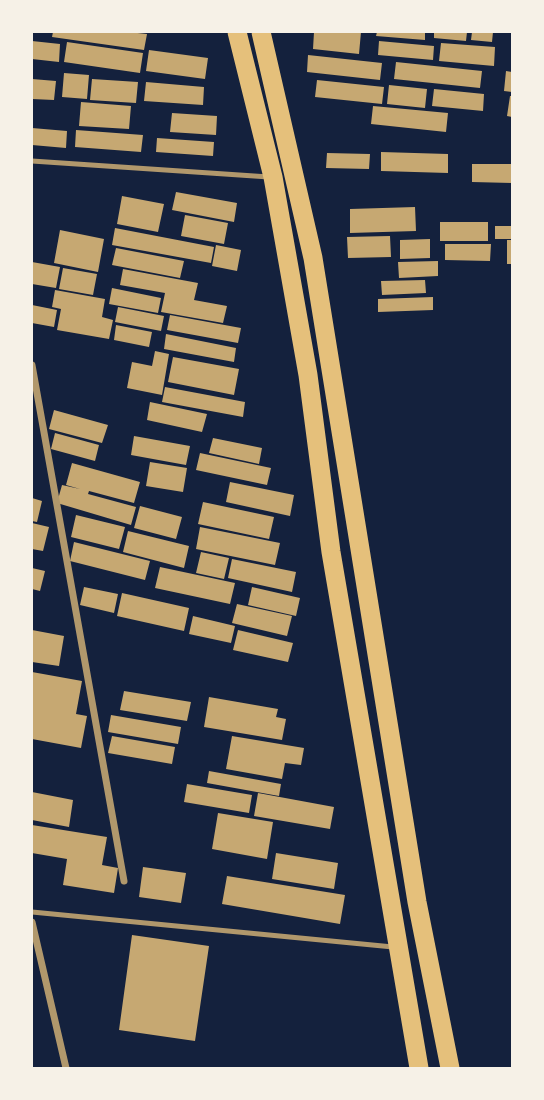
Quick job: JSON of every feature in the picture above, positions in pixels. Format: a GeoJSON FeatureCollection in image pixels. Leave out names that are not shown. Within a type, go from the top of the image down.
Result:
{"type":"FeatureCollection","features":[{"type":"Feature","properties":{"kind":"highway"},"geometry":{"type":"LineString","coordinates":[[237,32],[273,177],[308,375],[331,552],[396,947],[419,1069]]}},
{"type":"Feature","properties":{"kind":"highway"},"geometry":{"type":"LineString","coordinates":[[261,32],[313,258],[417,902],[450,1069]]}},
{"type":"Feature","properties":{"kind":"street"},"geometry":{"type":"LineString","coordinates":[[32,365],[124,881]]}},
{"type":"Feature","properties":{"kind":"street"},"geometry":{"type":"LineString","coordinates":[[32,922],[66,1069]]}},
{"type":"Feature","properties":{"kind":"lane"},"geometry":{"type":"LineString","coordinates":[[32,161],[273,177]]}},
{"type":"Feature","properties":{"kind":"lane"},"geometry":{"type":"LineString","coordinates":[[32,912],[396,947]]}},
{"type":"Feature","properties":{"kind":"building"},"geometry":{"type":"Polygon","coordinates":[[[53,32],[147,34],[144,50],[52,37],[53,32]]]}},
{"type":"Feature","properties":{"kind":"building"},"geometry":{"type":"Polygon","coordinates":[[[314,32],[361,32],[359,54],[313,49],[314,32]]]}},
{"type":"Feature","properties":{"kind":"building"},"geometry":{"type":"Polygon","coordinates":[[[377,32],[425,32],[425,40],[376,36],[377,32]]]}},
{"type":"Feature","properties":{"kind":"building"},"geometry":{"type":"Polygon","coordinates":[[[434,32],[467,32],[466,41],[434,38],[434,32]]]}},
{"type":"Feature","properties":{"kind":"building"},"geometry":{"type":"Polygon","coordinates":[[[472,32],[493,32],[492,42],[471,40],[472,32]]]}},
{"type":"Feature","properties":{"kind":"building"},"geometry":{"type":"Polygon","coordinates":[[[32,41],[60,44],[59,62],[32,59],[32,41]]]}},
{"type":"Feature","properties":{"kind":"building"},"geometry":{"type":"Polygon","coordinates":[[[379,41],[434,46],[433,60],[378,55],[379,41]]]}},
{"type":"Feature","properties":{"kind":"building"},"geometry":{"type":"Polygon","coordinates":[[[67,42],[143,53],[140,73],[64,62],[67,42]]]}},
{"type":"Feature","properties":{"kind":"building"},"geometry":{"type":"Polygon","coordinates":[[[441,43],[495,47],[494,66],[439,61],[441,43]]]}},
{"type":"Feature","properties":{"kind":"building"},"geometry":{"type":"Polygon","coordinates":[[[149,50],[208,58],[205,79],[146,71],[149,50]]]}},
{"type":"Feature","properties":{"kind":"building"},"geometry":{"type":"Polygon","coordinates":[[[308,55],[382,63],[380,80],[307,72],[308,55]]]}},
{"type":"Feature","properties":{"kind":"building"},"geometry":{"type":"Polygon","coordinates":[[[396,62],[482,71],[480,88],[394,79],[396,62]]]}},
{"type":"Feature","properties":{"kind":"building"},"geometry":{"type":"Polygon","coordinates":[[[506,71],[512,72],[512,92],[504,91],[506,71]]]}},
{"type":"Feature","properties":{"kind":"building"},"geometry":{"type":"Polygon","coordinates":[[[64,73],[89,75],[87,99],[62,97],[64,73]]]}},
{"type":"Feature","properties":{"kind":"building"},"geometry":{"type":"Polygon","coordinates":[[[32,79],[56,81],[54,100],[32,99],[32,79]]]}},
{"type":"Feature","properties":{"kind":"building"},"geometry":{"type":"Polygon","coordinates":[[[92,79],[138,82],[136,103],[90,100],[92,79]]]}},
{"type":"Feature","properties":{"kind":"building"},"geometry":{"type":"Polygon","coordinates":[[[317,80],[384,87],[382,104],[315,97],[317,80]]]}},
{"type":"Feature","properties":{"kind":"building"},"geometry":{"type":"Polygon","coordinates":[[[146,82],[204,87],[203,105],[144,101],[146,82]]]}},
{"type":"Feature","properties":{"kind":"building"},"geometry":{"type":"Polygon","coordinates":[[[389,85],[427,89],[425,108],[387,104],[389,85]]]}},
{"type":"Feature","properties":{"kind":"building"},"geometry":{"type":"Polygon","coordinates":[[[434,89],[484,94],[483,111],[432,106],[434,89]]]}},
{"type":"Feature","properties":{"kind":"building"},"geometry":{"type":"Polygon","coordinates":[[[512,96],[512,117],[507,116],[512,96]]]}},
{"type":"Feature","properties":{"kind":"building"},"geometry":{"type":"Polygon","coordinates":[[[81,102],[131,106],[129,129],[79,126],[81,102]]]}},
{"type":"Feature","properties":{"kind":"building"},"geometry":{"type":"Polygon","coordinates":[[[373,106],[448,113],[446,132],[371,124],[373,106]]]}},
{"type":"Feature","properties":{"kind":"building"},"geometry":{"type":"Polygon","coordinates":[[[172,113],[217,116],[216,135],[170,132],[172,113]]]}},
{"type":"Feature","properties":{"kind":"building"},"geometry":{"type":"Polygon","coordinates":[[[32,128],[67,131],[66,148],[32,145],[32,128]]]}},
{"type":"Feature","properties":{"kind":"building"},"geometry":{"type":"Polygon","coordinates":[[[76,130],[143,135],[141,152],[75,147],[76,130]]]}},
{"type":"Feature","properties":{"kind":"building"},"geometry":{"type":"Polygon","coordinates":[[[157,138],[214,142],[213,156],[156,152],[157,138]]]}},
{"type":"Feature","properties":{"kind":"building"},"geometry":{"type":"Polygon","coordinates":[[[381,152],[448,154],[448,173],[381,171],[381,152]]]}},
{"type":"Feature","properties":{"kind":"building"},"geometry":{"type":"Polygon","coordinates":[[[327,153],[370,154],[369,169],[326,168],[327,153]]]}},
{"type":"Feature","properties":{"kind":"building"},"geometry":{"type":"Polygon","coordinates":[[[472,164],[512,164],[512,183],[472,182],[472,164]]]}},
{"type":"Feature","properties":{"kind":"building"},"geometry":{"type":"Polygon","coordinates":[[[176,192],[237,203],[234,222],[172,210],[176,192]]]}},
{"type":"Feature","properties":{"kind":"building"},"geometry":{"type":"Polygon","coordinates":[[[122,196],[164,204],[158,232],[117,224],[122,196]]]}},
{"type":"Feature","properties":{"kind":"building"},"geometry":{"type":"Polygon","coordinates":[[[415,207],[416,231],[350,233],[350,209],[415,207]]]}},
{"type":"Feature","properties":{"kind":"building"},"geometry":{"type":"Polygon","coordinates":[[[185,215],[228,223],[224,244],[181,236],[185,215]]]}},
{"type":"Feature","properties":{"kind":"building"},"geometry":{"type":"Polygon","coordinates":[[[440,222],[488,222],[488,241],[440,241],[440,222]]]}},
{"type":"Feature","properties":{"kind":"building"},"geometry":{"type":"Polygon","coordinates":[[[495,226],[512,226],[512,239],[495,239],[495,226]]]}},
{"type":"Feature","properties":{"kind":"building"},"geometry":{"type":"Polygon","coordinates":[[[115,228],[214,247],[211,263],[112,245],[115,228]]]}},
{"type":"Feature","properties":{"kind":"building"},"geometry":{"type":"Polygon","coordinates":[[[60,230],[104,239],[98,272],[54,263],[60,230]]]}},
{"type":"Feature","properties":{"kind":"building"},"geometry":{"type":"Polygon","coordinates":[[[390,236],[391,257],[348,258],[347,237],[390,236]]]}},
{"type":"Feature","properties":{"kind":"building"},"geometry":{"type":"Polygon","coordinates":[[[430,239],[430,258],[400,259],[400,240],[430,239]]]}},
{"type":"Feature","properties":{"kind":"building"},"geometry":{"type":"Polygon","coordinates":[[[507,240],[512,240],[512,264],[507,264],[507,240]]]}},
{"type":"Feature","properties":{"kind":"building"},"geometry":{"type":"Polygon","coordinates":[[[445,244],[491,244],[490,261],[445,260],[445,244]]]}},
{"type":"Feature","properties":{"kind":"building"},"geometry":{"type":"Polygon","coordinates":[[[216,245],[241,250],[237,271],[212,266],[216,245]]]}},
{"type":"Feature","properties":{"kind":"building"},"geometry":{"type":"Polygon","coordinates":[[[116,248],[184,261],[180,278],[112,265],[116,248]]]}},
{"type":"Feature","properties":{"kind":"building"},"geometry":{"type":"Polygon","coordinates":[[[438,261],[438,276],[399,278],[398,262],[438,261]]]}},
{"type":"Feature","properties":{"kind":"building"},"geometry":{"type":"Polygon","coordinates":[[[32,262],[60,267],[56,288],[32,284],[32,262]]]}},
{"type":"Feature","properties":{"kind":"building"},"geometry":{"type":"Polygon","coordinates":[[[63,268],[97,274],[93,295],[59,289],[63,268]]]}},
{"type":"Feature","properties":{"kind":"building"},"geometry":{"type":"Polygon","coordinates":[[[123,269],[198,283],[194,300],[227,306],[223,323],[161,312],[165,293],[120,285],[123,269]]]}},
{"type":"Feature","properties":{"kind":"building"},"geometry":{"type":"Polygon","coordinates":[[[425,280],[426,293],[382,295],[381,281],[425,280]]]}},
{"type":"Feature","properties":{"kind":"building"},"geometry":{"type":"Polygon","coordinates":[[[112,288],[161,298],[158,313],[109,304],[112,288]]]}},
{"type":"Feature","properties":{"kind":"building"},"geometry":{"type":"Polygon","coordinates":[[[55,290],[105,299],[102,317],[113,320],[109,339],[57,330],[61,309],[52,307],[55,290]]]}},
{"type":"Feature","properties":{"kind":"building"},"geometry":{"type":"Polygon","coordinates":[[[433,297],[433,310],[378,312],[378,299],[433,297]]]}},
{"type":"Feature","properties":{"kind":"building"},"geometry":{"type":"Polygon","coordinates":[[[32,305],[57,310],[54,327],[32,323],[32,305]]]}},
{"type":"Feature","properties":{"kind":"building"},"geometry":{"type":"Polygon","coordinates":[[[118,307],[164,316],[161,331],[115,322],[118,307]]]}},
{"type":"Feature","properties":{"kind":"building"},"geometry":{"type":"Polygon","coordinates":[[[170,315],[241,328],[238,343],[167,330],[170,315]]]}},
{"type":"Feature","properties":{"kind":"building"},"geometry":{"type":"Polygon","coordinates":[[[116,325],[152,332],[149,347],[114,340],[116,325]]]}},
{"type":"Feature","properties":{"kind":"building"},"geometry":{"type":"Polygon","coordinates":[[[166,334],[236,348],[234,362],[164,349],[166,334]]]}},
{"type":"Feature","properties":{"kind":"building"},"geometry":{"type":"Polygon","coordinates":[[[155,351],[169,354],[162,395],[127,388],[132,362],[152,366],[155,351]]]}},
{"type":"Feature","properties":{"kind":"building"},"geometry":{"type":"Polygon","coordinates":[[[173,357],[239,369],[234,395],[168,382],[173,357]]]}},
{"type":"Feature","properties":{"kind":"building"},"geometry":{"type":"Polygon","coordinates":[[[165,387],[245,402],[243,417],[162,402],[165,387]]]}},
{"type":"Feature","properties":{"kind":"building"},"geometry":{"type":"Polygon","coordinates":[[[150,402],[207,414],[202,432],[147,420],[150,402]]]}},
{"type":"Feature","properties":{"kind":"building"},"geometry":{"type":"Polygon","coordinates":[[[54,410],[108,425],[102,443],[49,429],[54,410]]]}},
{"type":"Feature","properties":{"kind":"building"},"geometry":{"type":"Polygon","coordinates":[[[55,433],[99,445],[95,461],[51,449],[55,433]]]}},
{"type":"Feature","properties":{"kind":"building"},"geometry":{"type":"Polygon","coordinates":[[[134,436],[190,446],[186,465],[131,455],[134,436]]]}},
{"type":"Feature","properties":{"kind":"building"},"geometry":{"type":"Polygon","coordinates":[[[213,438],[262,448],[259,464],[209,453],[213,438]]]}},
{"type":"Feature","properties":{"kind":"building"},"geometry":{"type":"Polygon","coordinates":[[[200,453],[271,468],[267,485],[196,470],[200,453]]]}},
{"type":"Feature","properties":{"kind":"building"},"geometry":{"type":"Polygon","coordinates":[[[150,462],[187,468],[183,492],[146,486],[150,462]]]}},
{"type":"Feature","properties":{"kind":"building"},"geometry":{"type":"Polygon","coordinates":[[[72,463],[140,482],[134,503],[89,491],[88,494],[136,507],[131,525],[57,503],[62,485],[80,489],[66,485],[72,463]]]}},
{"type":"Feature","properties":{"kind":"building"},"geometry":{"type":"Polygon","coordinates":[[[230,482],[294,495],[290,516],[226,502],[230,482]]]}},
{"type":"Feature","properties":{"kind":"building"},"geometry":{"type":"Polygon","coordinates":[[[32,498],[42,501],[37,522],[32,521],[32,498]]]}},
{"type":"Feature","properties":{"kind":"building"},"geometry":{"type":"Polygon","coordinates":[[[203,502],[274,517],[269,539],[198,524],[203,502]]]}},
{"type":"Feature","properties":{"kind":"building"},"geometry":{"type":"Polygon","coordinates":[[[140,506],[182,517],[176,539],[134,528],[140,506]]]}},
{"type":"Feature","properties":{"kind":"building"},"geometry":{"type":"Polygon","coordinates":[[[76,515],[125,527],[119,549],[71,537],[76,515]]]}},
{"type":"Feature","properties":{"kind":"building"},"geometry":{"type":"Polygon","coordinates":[[[32,523],[49,527],[43,551],[32,549],[32,523]]]}},
{"type":"Feature","properties":{"kind":"building"},"geometry":{"type":"Polygon","coordinates":[[[200,527],[280,543],[275,565],[196,549],[200,527]]]}},
{"type":"Feature","properties":{"kind":"building"},"geometry":{"type":"Polygon","coordinates":[[[128,531],[189,546],[184,568],[123,552],[128,531]]]}},
{"type":"Feature","properties":{"kind":"building"},"geometry":{"type":"Polygon","coordinates":[[[74,542],[150,561],[145,580],[70,561],[74,542]]]}},
{"type":"Feature","properties":{"kind":"building"},"geometry":{"type":"Polygon","coordinates":[[[201,552],[229,558],[224,579],[196,573],[201,552]]]}},
{"type":"Feature","properties":{"kind":"building"},"geometry":{"type":"Polygon","coordinates":[[[232,559],[296,572],[292,592],[228,578],[232,559]]]}},
{"type":"Feature","properties":{"kind":"building"},"geometry":{"type":"Polygon","coordinates":[[[160,567],[235,583],[230,604],[155,588],[160,567]]]}},
{"type":"Feature","properties":{"kind":"building"},"geometry":{"type":"Polygon","coordinates":[[[32,568],[45,571],[40,591],[32,589],[32,568]]]}},
{"type":"Feature","properties":{"kind":"building"},"geometry":{"type":"Polygon","coordinates":[[[84,587],[118,594],[114,613],[80,605],[84,587]]]}},
{"type":"Feature","properties":{"kind":"building"},"geometry":{"type":"Polygon","coordinates":[[[252,587],[300,598],[296,616],[248,605],[252,587]]]}},
{"type":"Feature","properties":{"kind":"building"},"geometry":{"type":"Polygon","coordinates":[[[122,593],[189,608],[184,631],[117,616],[122,593]]]}},
{"type":"Feature","properties":{"kind":"building"},"geometry":{"type":"Polygon","coordinates":[[[237,604],[292,616],[287,636],[232,623],[237,604]]]}},
{"type":"Feature","properties":{"kind":"building"},"geometry":{"type":"Polygon","coordinates":[[[193,616],[235,626],[231,643],[189,634],[193,616]]]}},
{"type":"Feature","properties":{"kind":"building"},"geometry":{"type":"Polygon","coordinates":[[[32,630],[64,636],[59,666],[32,662],[32,630]]]}},
{"type":"Feature","properties":{"kind":"building"},"geometry":{"type":"Polygon","coordinates":[[[238,630],[293,643],[288,662],[233,650],[238,630]]]}},
{"type":"Feature","properties":{"kind":"building"},"geometry":{"type":"Polygon","coordinates":[[[32,672],[82,681],[76,714],[87,716],[81,748],[32,739],[32,672]]]}},
{"type":"Feature","properties":{"kind":"building"},"geometry":{"type":"Polygon","coordinates":[[[124,691],[191,702],[187,721],[120,710],[124,691]]]}},
{"type":"Feature","properties":{"kind":"building"},"geometry":{"type":"Polygon","coordinates":[[[209,697],[278,709],[276,717],[286,719],[282,740],[204,727],[209,697]]]}},
{"type":"Feature","properties":{"kind":"building"},"geometry":{"type":"Polygon","coordinates":[[[111,715],[181,727],[178,744],[108,732],[111,715]]]}},
{"type":"Feature","properties":{"kind":"building"},"geometry":{"type":"Polygon","coordinates":[[[112,736],[175,747],[172,764],[108,753],[112,736]]]}},
{"type":"Feature","properties":{"kind":"building"},"geometry":{"type":"Polygon","coordinates":[[[232,736],[304,748],[301,765],[285,763],[282,779],[226,769],[232,736]]]}},
{"type":"Feature","properties":{"kind":"building"},"geometry":{"type":"Polygon","coordinates":[[[209,771],[281,784],[279,796],[207,783],[209,771]]]}},
{"type":"Feature","properties":{"kind":"building"},"geometry":{"type":"Polygon","coordinates":[[[187,784],[252,795],[249,813],[184,802],[187,784]]]}},
{"type":"Feature","properties":{"kind":"building"},"geometry":{"type":"Polygon","coordinates":[[[32,792],[73,800],[69,827],[32,820],[32,792]]]}},
{"type":"Feature","properties":{"kind":"building"},"geometry":{"type":"Polygon","coordinates":[[[258,793],[334,807],[330,829],[254,816],[258,793]]]}},
{"type":"Feature","properties":{"kind":"building"},"geometry":{"type":"Polygon","coordinates":[[[218,813],[273,822],[267,859],[212,849],[218,813]]]}},
{"type":"Feature","properties":{"kind":"building"},"geometry":{"type":"Polygon","coordinates":[[[32,825],[107,837],[102,865],[118,868],[114,893],[63,885],[67,859],[32,853],[32,825]]]}},
{"type":"Feature","properties":{"kind":"building"},"geometry":{"type":"Polygon","coordinates":[[[276,853],[338,863],[334,889],[272,879],[276,853]]]}},
{"type":"Feature","properties":{"kind":"building"},"geometry":{"type":"Polygon","coordinates":[[[143,867],[186,873],[181,903],[139,897],[143,867]]]}},
{"type":"Feature","properties":{"kind":"building"},"geometry":{"type":"Polygon","coordinates":[[[227,876],[345,895],[340,924],[222,904],[227,876]]]}},
{"type":"Feature","properties":{"kind":"building"},"geometry":{"type":"Polygon","coordinates":[[[132,935],[209,946],[195,1041],[119,1030],[132,935]]]}}]}
